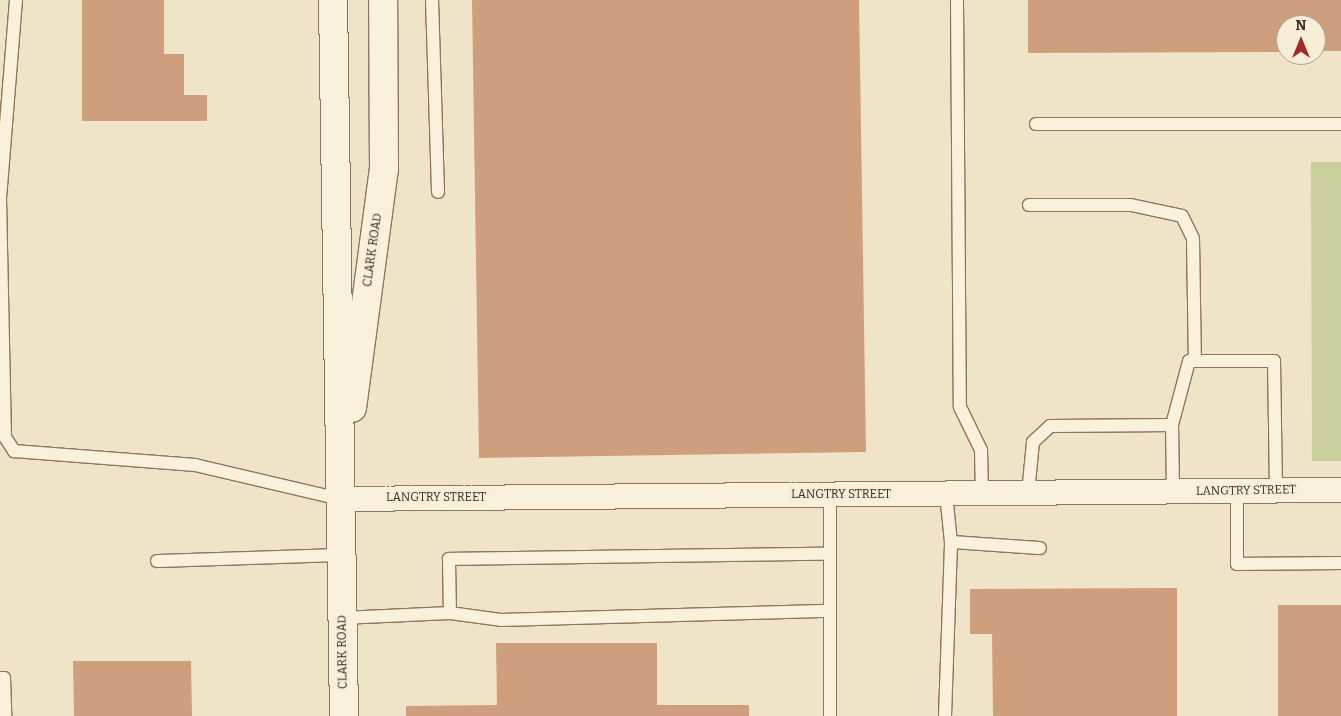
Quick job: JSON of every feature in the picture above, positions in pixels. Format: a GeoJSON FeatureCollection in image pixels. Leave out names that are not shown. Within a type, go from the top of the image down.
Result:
{"type":"FeatureCollection","features":[{"type":"Feature","properties":{"kind":"street","name":"CLARK ROAD"},"geometry":{"type":"LineString","coordinates":[[333,0],[344,716]]}},
{"type":"Feature","properties":{"kind":"street","name":"CLARK ROAD"},"geometry":{"type":"LineString","coordinates":[[340,499],[384,169],[383,0]]}},
{"type":"Feature","properties":{"kind":"street","name":"LANGTRY STREET"},"geometry":{"type":"LineString","coordinates":[[340,499],[1341,490]]}},
{"type":"Feature","properties":{"kind":"lane"},"geometry":{"type":"LineString","coordinates":[[16,0],[0,199],[6,437],[14,451],[195,465],[340,499]]}},
{"type":"Feature","properties":{"kind":"lane"},"geometry":{"type":"LineString","coordinates":[[432,0],[438,192]]}},
{"type":"Feature","properties":{"kind":"lane"},"geometry":{"type":"LineString","coordinates":[[957,0],[960,407],[981,450],[982,493]]}},
{"type":"Feature","properties":{"kind":"lane"},"geometry":{"type":"LineString","coordinates":[[1036,124],[1341,124]]}},
{"type":"Feature","properties":{"kind":"lane"},"geometry":{"type":"LineString","coordinates":[[1029,206],[1131,205],[1182,216],[1193,239],[1194,361]]}},
{"type":"Feature","properties":{"kind":"lane"},"geometry":{"type":"LineString","coordinates":[[1173,492],[1172,425],[1188,361],[1274,361],[1276,491]]}},
{"type":"Feature","properties":{"kind":"lane"},"geometry":{"type":"LineString","coordinates":[[1028,493],[1033,442],[1050,426],[1172,425]]}},
{"type":"Feature","properties":{"kind":"lane"},"geometry":{"type":"LineString","coordinates":[[1237,491],[1237,564],[1341,563]]}},
{"type":"Feature","properties":{"kind":"lane"},"geometry":{"type":"LineString","coordinates":[[945,716],[951,542],[946,494]]}},
{"type":"Feature","properties":{"kind":"lane"},"geometry":{"type":"LineString","coordinates":[[830,495],[830,716]]}},
{"type":"Feature","properties":{"kind":"lane"},"geometry":{"type":"LineString","coordinates":[[951,542],[1040,548]]}},
{"type":"Feature","properties":{"kind":"lane"},"geometry":{"type":"LineString","coordinates":[[157,561],[341,554]]}},
{"type":"Feature","properties":{"kind":"lane"},"geometry":{"type":"LineString","coordinates":[[450,613],[449,559],[830,554]]}},
{"type":"Feature","properties":{"kind":"lane"},"geometry":{"type":"LineString","coordinates":[[342,618],[450,613],[501,620],[830,611]]}},
{"type":"Feature","properties":{"kind":"lane"},"geometry":{"type":"LineString","coordinates":[[0,678],[4,678],[5,716]]}},
{"type":"Feature","properties":{"kind":"green space"},"geometry":{"type":"Polygon","coordinates":[[[1311,162],[1341,162],[1341,461],[1312,461],[1311,162]]]}},
{"type":"Feature","properties":{"kind":"building"},"geometry":{"type":"Polygon","coordinates":[[[82,0],[164,0],[164,54],[184,54],[184,95],[207,95],[207,121],[82,121],[82,0]]]}},
{"type":"Feature","properties":{"kind":"building"},"geometry":{"type":"Polygon","coordinates":[[[472,0],[859,0],[866,452],[479,458],[472,0]]]}},
{"type":"Feature","properties":{"kind":"building"},"geometry":{"type":"Polygon","coordinates":[[[1028,0],[1341,0],[1341,51],[1326,51],[1326,15],[1276,15],[1276,52],[1028,53],[1028,0]]]}},
{"type":"Feature","properties":{"kind":"building"},"geometry":{"type":"Polygon","coordinates":[[[1177,588],[1177,716],[993,716],[992,634],[970,634],[970,589],[1177,588]]]}},
{"type":"Feature","properties":{"kind":"building"},"geometry":{"type":"Polygon","coordinates":[[[1278,605],[1341,605],[1341,716],[1278,716],[1278,605]]]}},
{"type":"Feature","properties":{"kind":"building"},"geometry":{"type":"Polygon","coordinates":[[[496,643],[657,643],[657,705],[749,705],[749,716],[406,716],[406,706],[497,705],[496,643]]]}},
{"type":"Feature","properties":{"kind":"building"},"geometry":{"type":"Polygon","coordinates":[[[73,661],[191,661],[192,716],[74,716],[73,661]]]}}]}
